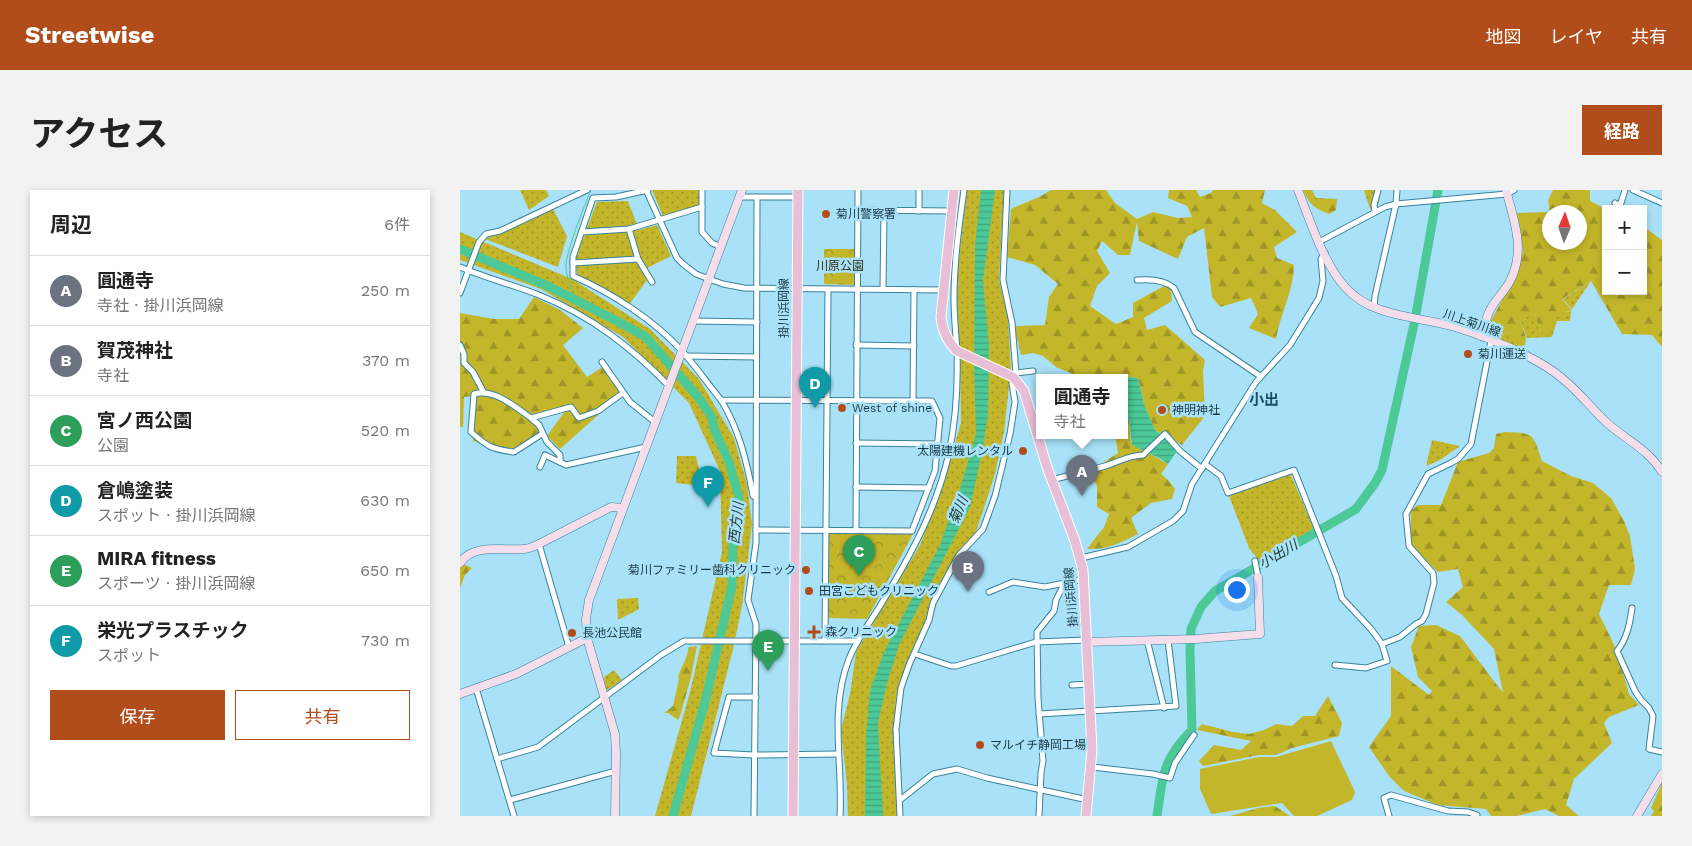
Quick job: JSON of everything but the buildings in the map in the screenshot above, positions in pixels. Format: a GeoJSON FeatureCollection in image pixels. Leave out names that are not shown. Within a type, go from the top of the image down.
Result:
{"type":"FeatureCollection","features":[{"type":"Feature","properties":{"kind":"main road"},"geometry":{"type":"LineString","coordinates":[[954,190],[941,317],[942,327],[945,335],[958,351],[1014,376]]}},
{"type":"Feature","properties":{"kind":"main road","name":"掛川浜岡線"},"geometry":{"type":"LineString","coordinates":[[793,816],[798,194]]}},
{"type":"Feature","properties":{"kind":"main road","name":"掛川浜岡線"},"geometry":{"type":"LineString","coordinates":[[1014,376],[1035,413]]}},
{"type":"Feature","properties":{"kind":"main road","name":"掛川浜岡線"},"geometry":{"type":"LineString","coordinates":[[1041,439],[1052,480],[1081,558],[1084,579],[1090,684],[1092,767],[1086,816]]}},
{"type":"Feature","properties":{"kind":"street"},"geometry":{"type":"LineString","coordinates":[[460,293],[479,242],[486,234],[500,231],[587,190]]}},
{"type":"Feature","properties":{"kind":"street"},"geometry":{"type":"LineString","coordinates":[[755,511],[744,452],[732,420],[721,400],[683,354],[632,310],[592,284],[573,276],[573,258],[593,198],[616,197],[647,190],[677,258],[696,274],[737,287],[944,290]]}},
{"type":"Feature","properties":{"kind":"street"},"geometry":{"type":"LineString","coordinates":[[702,190],[702,232],[712,243],[721,247]]}},
{"type":"Feature","properties":{"kind":"street"},"geometry":{"type":"LineString","coordinates":[[856,530],[858,190]]}},
{"type":"Feature","properties":{"kind":"street"},"geometry":{"type":"LineString","coordinates":[[919,190],[920,211]]}},
{"type":"Feature","properties":{"kind":"street"},"geometry":{"type":"LineString","coordinates":[[840,816],[841,792],[837,724],[840,690],[849,658],[913,551],[931,512],[940,487],[953,428],[957,392],[958,351],[954,299],[955,277],[964,190]]}},
{"type":"Feature","properties":{"kind":"street"},"geometry":{"type":"LineString","coordinates":[[900,816],[896,729],[901,688],[929,620],[933,603],[957,559],[983,529],[1003,466],[1010,434],[1014,402],[1012,324],[1002,280],[1008,190]]}},
{"type":"Feature","properties":{"kind":"street","name":"川上菊川線"},"geometry":{"type":"LineString","coordinates":[[1298,190],[1319,242],[1336,275],[1346,289],[1358,299],[1389,313],[1454,327],[1481,336],[1536,361],[1563,379],[1606,422],[1649,454],[1662,472]]}},
{"type":"Feature","properties":{"kind":"street"},"geometry":{"type":"LineString","coordinates":[[1375,212],[1374,205],[1378,190]]}},
{"type":"Feature","properties":{"kind":"street"},"geometry":{"type":"LineString","coordinates":[[1374,307],[1396,204],[1397,190]]}},
{"type":"Feature","properties":{"kind":"street"},"geometry":{"type":"LineString","coordinates":[[1615,203],[1621,203],[1625,190]]}},
{"type":"Feature","properties":{"kind":"street"},"geometry":{"type":"LineString","coordinates":[[1633,190],[1662,203]]}},
{"type":"Feature","properties":{"kind":"street"},"geometry":{"type":"LineString","coordinates":[[1319,242],[1375,212],[1396,204],[1509,191],[1517,232],[1518,259],[1510,282],[1491,309],[1481,336]]}},
{"type":"Feature","properties":{"kind":"street"},"geometry":{"type":"LineString","coordinates":[[615,816],[615,734],[587,638],[586,619],[589,600],[683,354],[693,321],[741,193],[757,197],[798,194]]}},
{"type":"Feature","properties":{"kind":"street"},"geometry":{"type":"LineString","coordinates":[[754,816],[756,624],[748,600],[754,561],[756,530],[757,197]]}},
{"type":"Feature","properties":{"kind":"street"},"geometry":{"type":"LineString","coordinates":[[582,232],[629,229],[702,207]]}},
{"type":"Feature","properties":{"kind":"street"},"geometry":{"type":"LineString","coordinates":[[857,210],[952,211]]}},
{"type":"Feature","properties":{"kind":"street"},"geometry":{"type":"LineString","coordinates":[[883,289],[884,211]]}},
{"type":"Feature","properties":{"kind":"street"},"geometry":{"type":"LineString","coordinates":[[629,229],[638,259],[652,282]]}},
{"type":"Feature","properties":{"kind":"street"},"geometry":{"type":"LineString","coordinates":[[1081,558],[1128,547],[1173,522],[1183,511],[1192,484],[1260,376],[1290,345],[1319,298],[1323,281],[1321,258],[1325,253]]}},
{"type":"Feature","properties":{"kind":"street"},"geometry":{"type":"LineString","coordinates":[[573,263],[638,259]]}},
{"type":"Feature","properties":{"kind":"street"},"geometry":{"type":"LineString","coordinates":[[460,267],[537,294],[560,304],[596,324],[636,353],[670,385]]}},
{"type":"Feature","properties":{"kind":"street"},"geometry":{"type":"LineString","coordinates":[[1137,280],[1150,279],[1174,288],[1195,332],[1260,376]]}},
{"type":"Feature","properties":{"kind":"street"},"geometry":{"type":"LineString","coordinates":[[825,641],[828,289]]}},
{"type":"Feature","properties":{"kind":"street"},"geometry":{"type":"LineString","coordinates":[[913,401],[914,290]]}},
{"type":"Feature","properties":{"kind":"street"},"geometry":{"type":"LineString","coordinates":[[693,321],[756,322]]}},
{"type":"Feature","properties":{"kind":"street"},"geometry":{"type":"LineString","coordinates":[[1382,644],[1400,637],[1422,621],[1426,614],[1434,583],[1433,573],[1409,546],[1406,514],[1428,474],[1458,459],[1471,444],[1491,341]]}},
{"type":"Feature","properties":{"kind":"street"},"geometry":{"type":"LineString","coordinates":[[460,345],[464,354],[464,363],[473,372],[483,391],[499,398],[539,425],[547,442],[560,455],[560,462]]}},
{"type":"Feature","properties":{"kind":"street"},"geometry":{"type":"LineString","coordinates":[[856,345],[914,346]]}},
{"type":"Feature","properties":{"kind":"street"},"geometry":{"type":"LineString","coordinates":[[683,354],[756,357]]}},
{"type":"Feature","properties":{"kind":"street"},"geometry":{"type":"LineString","coordinates":[[602,362],[630,402],[656,422]]}},
{"type":"Feature","properties":{"kind":"street"},"geometry":{"type":"LineString","coordinates":[[1014,376],[1033,371]]}},
{"type":"Feature","properties":{"kind":"street"},"geometry":{"type":"LineString","coordinates":[[483,391],[474,394],[471,432],[486,446],[514,452],[542,434]]}},
{"type":"Feature","properties":{"kind":"street"},"geometry":{"type":"LineString","coordinates":[[531,418],[571,406],[578,418],[598,411],[624,394]]}},
{"type":"Feature","properties":{"kind":"street"},"geometry":{"type":"LineString","coordinates":[[721,400],[932,401],[940,418],[935,471],[912,531],[756,530]]}},
{"type":"Feature","properties":{"kind":"street"},"geometry":{"type":"LineString","coordinates":[[1052,480],[1137,455],[1143,455],[1165,434],[1180,451],[1221,476],[1228,492],[1294,470],[1336,576],[1342,598],[1371,629],[1382,644],[1387,656],[1387,662],[1366,668],[1335,665]]}},
{"type":"Feature","properties":{"kind":"street"},"geometry":{"type":"LineString","coordinates":[[856,443],[938,444]]}},
{"type":"Feature","properties":{"kind":"street"},"geometry":{"type":"LineString","coordinates":[[540,467],[545,455],[566,465],[646,447]]}},
{"type":"Feature","properties":{"kind":"street"},"geometry":{"type":"LineString","coordinates":[[856,487],[929,488]]}},
{"type":"Feature","properties":{"kind":"street"},"geometry":{"type":"LineString","coordinates":[[460,563],[463,558],[473,552],[485,549],[527,549],[610,507],[623,508]]}},
{"type":"Feature","properties":{"kind":"street"},"geometry":{"type":"LineString","coordinates":[[539,544],[569,647]]}},
{"type":"Feature","properties":{"kind":"street"},"geometry":{"type":"LineString","coordinates":[[918,655],[956,666],[1036,642],[1168,640],[1260,634],[1258,574],[1255,563]]}},
{"type":"Feature","properties":{"kind":"street"},"geometry":{"type":"LineString","coordinates":[[989,592],[1013,582],[1045,587],[1084,579]]}},
{"type":"Feature","properties":{"kind":"street"},"geometry":{"type":"LineString","coordinates":[[1039,816],[1043,761],[1039,714],[1037,632],[1054,611],[1056,600],[1065,582]]}},
{"type":"Feature","properties":{"kind":"street"},"geometry":{"type":"LineString","coordinates":[[1632,608],[1630,624],[1623,644],[1618,651],[1635,691],[1653,716],[1649,749],[1662,752]]}},
{"type":"Feature","properties":{"kind":"street"},"geometry":{"type":"LineString","coordinates":[[460,694],[531,668],[587,638]]}},
{"type":"Feature","properties":{"kind":"street"},"geometry":{"type":"LineString","coordinates":[[497,759],[538,747],[684,640],[858,641]]}},
{"type":"Feature","properties":{"kind":"street"},"geometry":{"type":"LineString","coordinates":[[1147,640],[1164,708]]}},
{"type":"Feature","properties":{"kind":"street"},"geometry":{"type":"LineString","coordinates":[[1039,714],[1176,706],[1168,640]]}},
{"type":"Feature","properties":{"kind":"street"},"geometry":{"type":"LineString","coordinates":[[1072,685],[1090,684]]}},
{"type":"Feature","properties":{"kind":"street"},"geometry":{"type":"LineString","coordinates":[[476,688],[514,816]]}},
{"type":"Feature","properties":{"kind":"street"},"geometry":{"type":"LineString","coordinates":[[756,697],[729,697],[714,753],[754,755],[794,753],[838,754]]}},
{"type":"Feature","properties":{"kind":"street"},"geometry":{"type":"LineString","coordinates":[[1092,767],[1170,778],[1175,763],[1194,734]]}},
{"type":"Feature","properties":{"kind":"street"},"geometry":{"type":"LineString","coordinates":[[900,800],[933,774],[957,769],[987,778],[1088,800]]}},
{"type":"Feature","properties":{"kind":"street"},"geometry":{"type":"LineString","coordinates":[[510,800],[616,771]]}},
{"type":"Feature","properties":{"kind":"street"},"geometry":{"type":"LineString","coordinates":[[1637,816],[1662,774]]}},
{"type":"Feature","properties":{"kind":"street"},"geometry":{"type":"LineString","coordinates":[[1389,816],[1384,798],[1391,795],[1448,811],[1477,814]]}},
{"type":"Feature","properties":{"kind":"green space"},"geometry":{"type":"Polygon","coordinates":[[[520,190],[546,190],[549,196],[529,210],[520,190]]]}},
{"type":"Feature","properties":{"kind":"green space"},"geometry":{"type":"Polygon","coordinates":[[[652,190],[700,190],[700,204],[699,206],[665,217],[652,190]]]}},
{"type":"Feature","properties":{"kind":"green space"},"geometry":{"type":"Polygon","coordinates":[[[967,190],[1004,190],[999,280],[1008,318],[1011,369],[1004,432],[995,474],[975,535],[955,558],[904,674],[896,698],[893,736],[897,816],[848,816],[847,785],[841,730],[850,694],[856,652],[920,545],[943,485],[961,423],[960,357],[956,316],[958,267],[967,190]]]}},
{"type":"Feature","properties":{"kind":"green space"},"geometry":{"type":"Polygon","coordinates":[[[1051,190],[1106,190],[1115,203],[1137,219],[1153,212],[1178,218],[1192,217],[1187,206],[1168,198],[1169,190],[1196,190],[1200,197],[1211,193],[1213,190],[1265,190],[1262,203],[1275,210],[1297,232],[1274,247],[1277,258],[1294,265],[1292,284],[1276,339],[1249,328],[1258,314],[1251,298],[1220,307],[1212,297],[1204,228],[1187,237],[1178,259],[1139,241],[1137,222],[1130,255],[1118,255],[1102,241],[1097,251],[1110,273],[1097,286],[1090,306],[1116,324],[1133,317],[1133,303],[1164,286],[1171,289],[1172,301],[1144,318],[1147,330],[1165,325],[1205,360],[1203,371],[1205,416],[1182,445],[1155,430],[1144,404],[1138,378],[1128,377],[1128,374],[1073,374],[1056,367],[1043,356],[1033,353],[1021,355],[1014,326],[1045,325],[1049,297],[1058,284],[1035,265],[1007,257],[1011,209],[1051,190]]]}},
{"type":"Feature","properties":{"kind":"green space"},"geometry":{"type":"Polygon","coordinates":[[[1303,190],[1312,190],[1316,198],[1337,199],[1336,210],[1329,214],[1316,208],[1310,203],[1303,190]]]}},
{"type":"Feature","properties":{"kind":"green space"},"geometry":{"type":"Polygon","coordinates":[[[1364,190],[1380,190],[1379,203],[1370,209],[1364,190]]]}},
{"type":"Feature","properties":{"kind":"green space"},"geometry":{"type":"Polygon","coordinates":[[[1553,190],[1590,190],[1590,201],[1602,207],[1602,295],[1647,295],[1647,229],[1662,240],[1662,347],[1652,335],[1622,334],[1591,281],[1562,299],[1572,310],[1559,316],[1554,322],[1549,336],[1540,332],[1535,314],[1527,317],[1521,323],[1526,338],[1524,351],[1517,348],[1515,338],[1507,331],[1502,335],[1490,335],[1488,326],[1517,273],[1523,251],[1517,213],[1542,212],[1542,250],[1587,250],[1587,205],[1549,205],[1548,200],[1553,190]]]}},
{"type":"Feature","properties":{"kind":"green space"},"geometry":{"type":"Polygon","coordinates":[[[628,201],[639,230],[657,225],[671,256],[645,269],[647,280],[629,305],[577,274],[576,257],[597,202],[628,201]]]}},
{"type":"Feature","properties":{"kind":"green space"},"geometry":{"type":"Polygon","coordinates":[[[553,209],[567,236],[558,267],[485,239],[553,209]]]}},
{"type":"Feature","properties":{"kind":"green space"},"geometry":{"type":"Polygon","coordinates":[[[460,232],[572,279],[650,329],[699,379],[734,438],[747,484],[752,524],[742,606],[691,816],[655,816],[690,692],[722,552],[720,471],[689,403],[623,337],[541,289],[460,260],[460,232]]]}},
{"type":"Feature","properties":{"kind":"green space","name":"川原公園"},"geometry":{"type":"Polygon","coordinates":[[[824,249],[855,249],[855,283],[853,285],[824,284],[824,249]]]}},
{"type":"Feature","properties":{"kind":"green space"},"geometry":{"type":"Polygon","coordinates":[[[1591,281],[1572,309],[1563,299],[1591,281]]]}},
{"type":"Feature","properties":{"kind":"green space"},"geometry":{"type":"Polygon","coordinates":[[[534,297],[560,310],[583,328],[563,345],[587,377],[604,366],[623,393],[560,449],[547,436],[567,408],[531,418],[542,434],[516,450],[506,451],[473,441],[473,396],[464,397],[463,427],[460,427],[460,313],[494,319],[519,319],[534,297]]]}},
{"type":"Feature","properties":{"kind":"green space"},"geometry":{"type":"Polygon","coordinates":[[[1571,311],[1570,321],[1557,321],[1552,337],[1527,338],[1521,323],[1528,316],[1535,314],[1540,332],[1563,312],[1571,311]]]}},
{"type":"Feature","properties":{"kind":"green space"},"geometry":{"type":"Polygon","coordinates":[[[1507,331],[1516,337],[1517,348],[1490,335],[1502,335],[1507,331]]]}},
{"type":"Feature","properties":{"kind":"green space"},"geometry":{"type":"Polygon","coordinates":[[[1128,420],[1131,443],[1168,464],[1161,474],[1175,489],[1172,499],[1151,503],[1131,518],[1138,534],[1107,547],[1087,549],[1104,527],[1109,514],[1097,507],[1097,486],[1089,472],[1118,453],[1116,439],[1128,439],[1128,420]]]}},
{"type":"Feature","properties":{"kind":"green space"},"geometry":{"type":"Polygon","coordinates":[[[1505,432],[1522,433],[1531,436],[1542,461],[1571,476],[1593,483],[1611,498],[1630,536],[1635,569],[1631,585],[1609,585],[1599,614],[1617,651],[1629,694],[1639,705],[1609,717],[1604,723],[1612,743],[1574,779],[1566,805],[1579,816],[1559,816],[1545,809],[1517,816],[1491,816],[1486,809],[1438,805],[1404,791],[1389,776],[1369,747],[1391,716],[1391,666],[1429,695],[1432,691],[1418,677],[1411,647],[1419,626],[1436,625],[1460,636],[1503,693],[1494,649],[1462,615],[1446,602],[1463,587],[1458,569],[1438,572],[1415,550],[1411,542],[1411,511],[1418,505],[1441,505],[1458,462],[1489,453],[1494,448],[1496,434],[1505,432]]]}},
{"type":"Feature","properties":{"kind":"green space"},"geometry":{"type":"Polygon","coordinates":[[[1432,440],[1460,446],[1440,460],[1426,466],[1432,440]]]}},
{"type":"Feature","properties":{"kind":"green space"},"geometry":{"type":"Polygon","coordinates":[[[677,456],[696,456],[702,482],[711,485],[676,483],[677,456]]]}},
{"type":"Feature","properties":{"kind":"green space"},"geometry":{"type":"Polygon","coordinates":[[[1290,473],[1314,529],[1260,562],[1249,548],[1229,496],[1290,473]]]}},
{"type":"Feature","properties":{"kind":"green space"},"geometry":{"type":"Polygon","coordinates":[[[830,533],[913,534],[867,619],[828,618],[828,535],[830,533]]]}},
{"type":"Feature","properties":{"kind":"green space"},"geometry":{"type":"Polygon","coordinates":[[[463,564],[472,568],[465,575],[460,588],[460,568],[463,564]]]}},
{"type":"Feature","properties":{"kind":"green space"},"geometry":{"type":"Polygon","coordinates":[[[638,598],[639,609],[618,620],[617,599],[638,598]]]}},
{"type":"Feature","properties":{"kind":"green space"},"geometry":{"type":"Polygon","coordinates":[[[697,646],[691,677],[678,720],[668,713],[664,713],[673,706],[678,676],[689,647],[697,646]]]}},
{"type":"Feature","properties":{"kind":"green space"},"geometry":{"type":"Polygon","coordinates":[[[614,670],[622,680],[606,691],[604,677],[614,670]]]}},
{"type":"Feature","properties":{"kind":"green space"},"geometry":{"type":"Polygon","coordinates":[[[1328,696],[1342,723],[1339,736],[1292,748],[1276,755],[1259,755],[1203,766],[1199,761],[1214,745],[1241,750],[1251,741],[1197,730],[1202,724],[1249,734],[1276,724],[1292,726],[1303,716],[1315,716],[1328,696]]]}},
{"type":"Feature","properties":{"kind":"green space"},"geometry":{"type":"Polygon","coordinates":[[[1331,741],[1355,792],[1352,800],[1317,816],[1294,816],[1282,803],[1211,814],[1200,789],[1200,769],[1259,757],[1276,757],[1331,741]]]}},
{"type":"Feature","properties":{"kind":"green space"},"geometry":{"type":"Polygon","coordinates":[[[1662,783],[1662,816],[1651,816],[1654,811],[1651,808],[1662,783]]]}},
{"type":"Feature","properties":{"kind":"green space"},"geometry":{"type":"Polygon","coordinates":[[[1275,806],[1290,816],[1230,816],[1258,808],[1275,806]]]}},
{"type":"Feature","properties":{"kind":"water","name":"菊川"},"geometry":{"type":"Polygon","coordinates":[[[981,190],[995,190],[983,281],[989,345],[988,415],[982,453],[970,507],[899,645],[887,683],[878,723],[883,816],[865,816],[866,735],[870,690],[884,652],[940,545],[976,434],[974,366],[975,245],[981,190]]]}},
{"type":"Feature","properties":{"kind":"water"},"geometry":{"type":"Polygon","coordinates":[[[1128,377],[1138,378],[1144,404],[1155,430],[1180,447],[1168,464],[1132,445],[1129,420],[1128,377]]]}},
{"type":"Feature","properties":{"kind":"waterway"},"geometry":{"type":"LineString","coordinates":[[575,299],[567,276],[566,262],[591,190]]}},
{"type":"Feature","properties":{"kind":"waterway","name":"小出川"},"geometry":{"type":"LineString","coordinates":[[1416,314],[1438,190]]}},
{"type":"Feature","properties":{"kind":"waterway","name":"西方川"},"geometry":{"type":"LineString","coordinates":[[460,249],[548,286],[646,337],[698,397],[712,417],[714,429],[729,462],[739,497],[733,535],[732,586],[706,698],[673,816]]}},
{"type":"Feature","properties":{"kind":"waterway","name":"小出川"},"geometry":{"type":"LineString","coordinates":[[1157,816],[1163,779],[1169,760],[1192,730],[1191,629],[1201,607],[1215,591],[1356,509],[1382,470],[1414,324]]}},
{"type":"Feature","properties":{"kind":"place","name":"菊川警察署"},"geometry":{"type":"Point","coordinates":[826,214]}},
{"type":"Feature","properties":{"kind":"place","name":"菊川運送"},"geometry":{"type":"Point","coordinates":[1468,354]}},
{"type":"Feature","properties":{"kind":"place","name":"倉嶋塗装"},"geometry":{"type":"Point","coordinates":[815,408]}},
{"type":"Feature","properties":{"kind":"place","name":"West of shine"},"geometry":{"type":"Point","coordinates":[842,408]}},
{"type":"Feature","properties":{"kind":"place","name":"神明神社"},"geometry":{"type":"Point","coordinates":[1162,410]}},
{"type":"Feature","properties":{"kind":"place","name":"太陽建機レンタル"},"geometry":{"type":"Point","coordinates":[1023,451]}},
{"type":"Feature","properties":{"kind":"place","name":"圓通寺"},"geometry":{"type":"Point","coordinates":[1082,496]}},
{"type":"Feature","properties":{"kind":"place","name":"栄光プラスチック"},"geometry":{"type":"Point","coordinates":[708,507]}},
{"type":"Feature","properties":{"kind":"place","name":"菊川ファミリー歯科クリニック"},"geometry":{"type":"Point","coordinates":[806,570]}},
{"type":"Feature","properties":{"kind":"place","name":"宮ノ西公園"},"geometry":{"type":"Point","coordinates":[859,576]}},
{"type":"Feature","properties":{"kind":"place","name":"田宮こどもクリニック"},"geometry":{"type":"Point","coordinates":[809,591]}},
{"type":"Feature","properties":{"kind":"place","name":"賀茂神社"},"geometry":{"type":"Point","coordinates":[968,592]}},
{"type":"Feature","properties":{"kind":"place","name":"森クリニック"},"geometry":{"type":"Point","coordinates":[814,632]}},
{"type":"Feature","properties":{"kind":"place","name":"長池公民館"},"geometry":{"type":"Point","coordinates":[572,633]}},
{"type":"Feature","properties":{"kind":"place","name":"MIRA fitness"},"geometry":{"type":"Point","coordinates":[768,671]}},
{"type":"Feature","properties":{"kind":"place","name":"マルイチ静岡工場"},"geometry":{"type":"Point","coordinates":[980,745]}},
{"type":"Feature","properties":{"kind":"district","name":"小出"},"geometry":{"type":"Point","coordinates":[1264,400]}}]}
